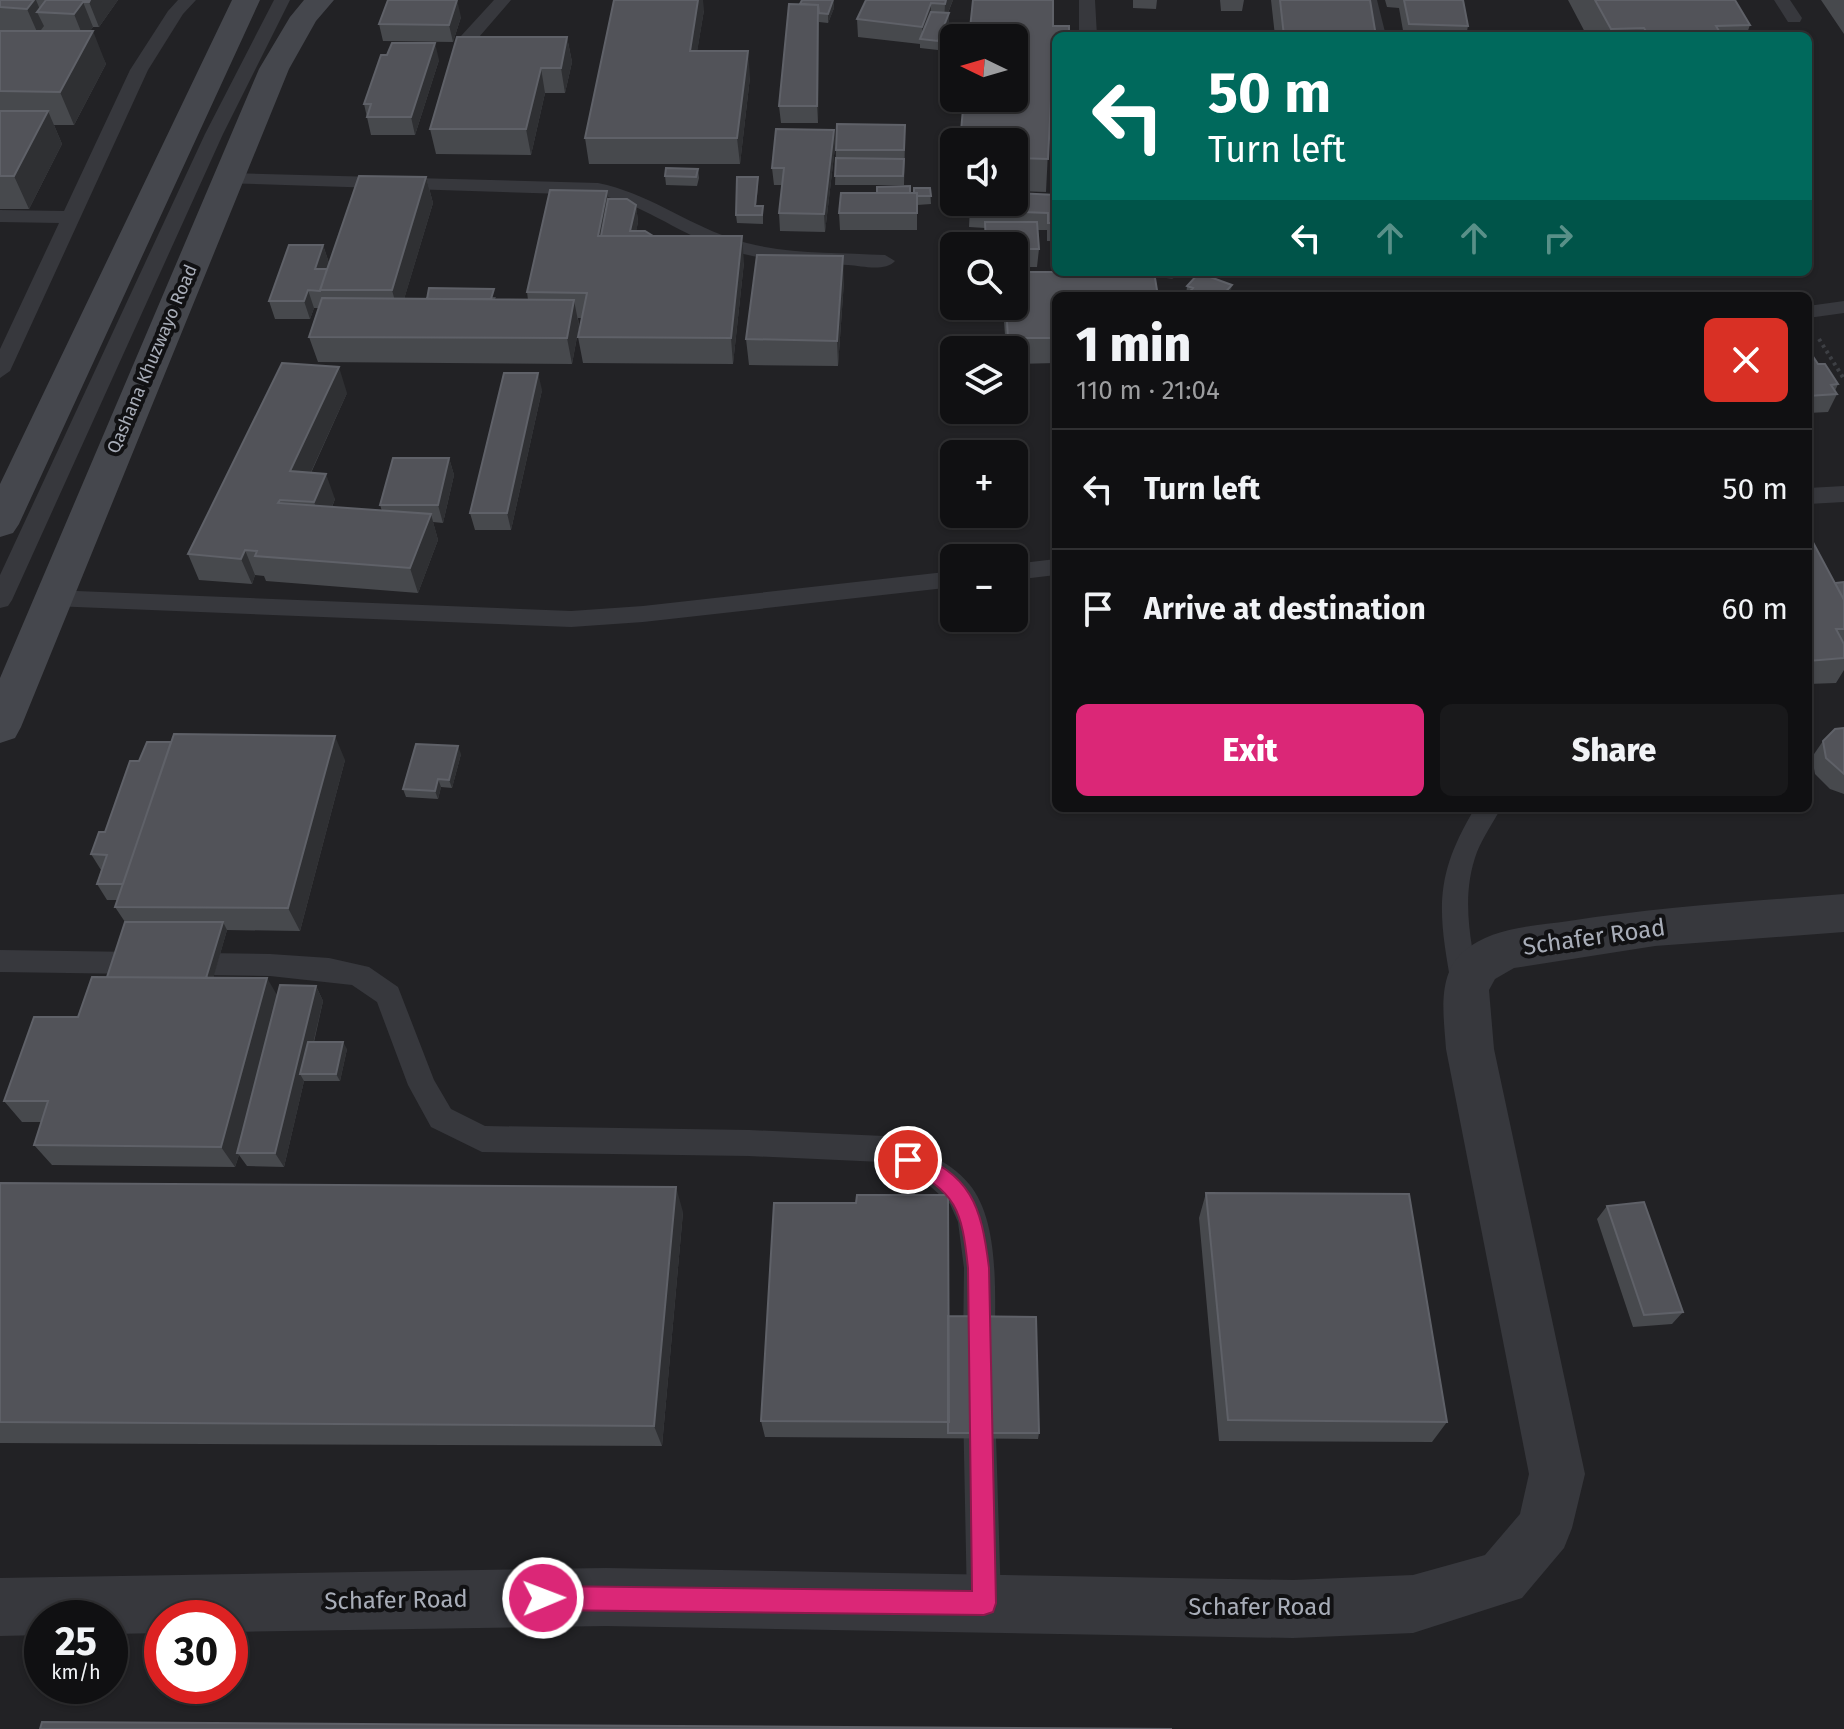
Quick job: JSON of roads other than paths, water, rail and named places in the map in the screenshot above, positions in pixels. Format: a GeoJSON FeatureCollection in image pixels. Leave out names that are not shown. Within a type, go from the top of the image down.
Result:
{"type":"FeatureCollection","features":[{"type":"Feature","properties":{"kind":"main road"},"geometry":{"type":"LineString","coordinates":[[0,524],[246,0]]}},
{"type":"Feature","properties":{"kind":"main road","name":"Qashana Khuzwayo Road"},"geometry":{"type":"LineString","coordinates":[[0,727],[274,69],[304,17],[320,0]]}},
{"type":"Feature","properties":{"kind":"street","name":"Schafer Road"},"geometry":{"type":"LineString","coordinates":[[0,1607],[606,1597],[1293,1609],[1413,1604],[1502,1578],[1544,1528],[1557,1474],[1470,1049],[1466,989],[1479,965],[1505,950],[1655,927],[1844,913]]}},
{"type":"Feature","properties":{"kind":"lane"},"geometry":{"type":"LineString","coordinates":[[0,371],[139,70],[176,11],[188,0]]}},
{"type":"Feature","properties":{"kind":"lane"},"geometry":{"type":"LineString","coordinates":[[0,600],[207,148],[282,0]]}},
{"type":"Feature","properties":{"kind":"lane"},"geometry":{"type":"LineString","coordinates":[[467,40],[503,0]]}},
{"type":"Feature","properties":{"kind":"lane"},"geometry":{"type":"LineString","coordinates":[[1087,0],[1088,32]]}},
{"type":"Feature","properties":{"kind":"lane"},"geometry":{"type":"LineString","coordinates":[[1369,0],[1376,32]]}},
{"type":"Feature","properties":{"kind":"lane"},"geometry":{"type":"LineString","coordinates":[[1782,0],[1794,18]]}},
{"type":"Feature","properties":{"kind":"lane"},"geometry":{"type":"LineString","coordinates":[[228,179],[598,189],[623,193],[720,240],[744,248],[885,261]]}},
{"type":"Feature","properties":{"kind":"lane"},"geometry":{"type":"LineString","coordinates":[[0,216],[69,224]]}},
{"type":"Feature","properties":{"kind":"lane"},"geometry":{"type":"LineString","coordinates":[[0,230],[69,224]]}},
{"type":"Feature","properties":{"kind":"lane"},"geometry":{"type":"LineString","coordinates":[[1812,311],[1844,307]]}},
{"type":"Feature","properties":{"kind":"lane"},"geometry":{"type":"LineString","coordinates":[[1812,496],[1844,494]]}},
{"type":"Feature","properties":{"kind":"lane"},"geometry":{"type":"LineString","coordinates":[[1028,570],[1052,567]]}},
{"type":"Feature","properties":{"kind":"lane"},"geometry":{"type":"LineString","coordinates":[[52,598],[571,619],[643,614],[940,581]]}},
{"type":"Feature","properties":{"kind":"lane"},"geometry":{"type":"LineString","coordinates":[[1466,989],[1453,917],[1454,885],[1463,853],[1486,812]]}},
{"type":"Feature","properties":{"kind":"lane"},"geometry":{"type":"LineString","coordinates":[[0,961],[270,965],[329,969],[359,975],[388,995],[422,1085],[441,1118],[482,1139],[749,1143],[884,1149],[932,1170],[960,1194],[973,1222],[979,1268],[984,1603]]}}]}
